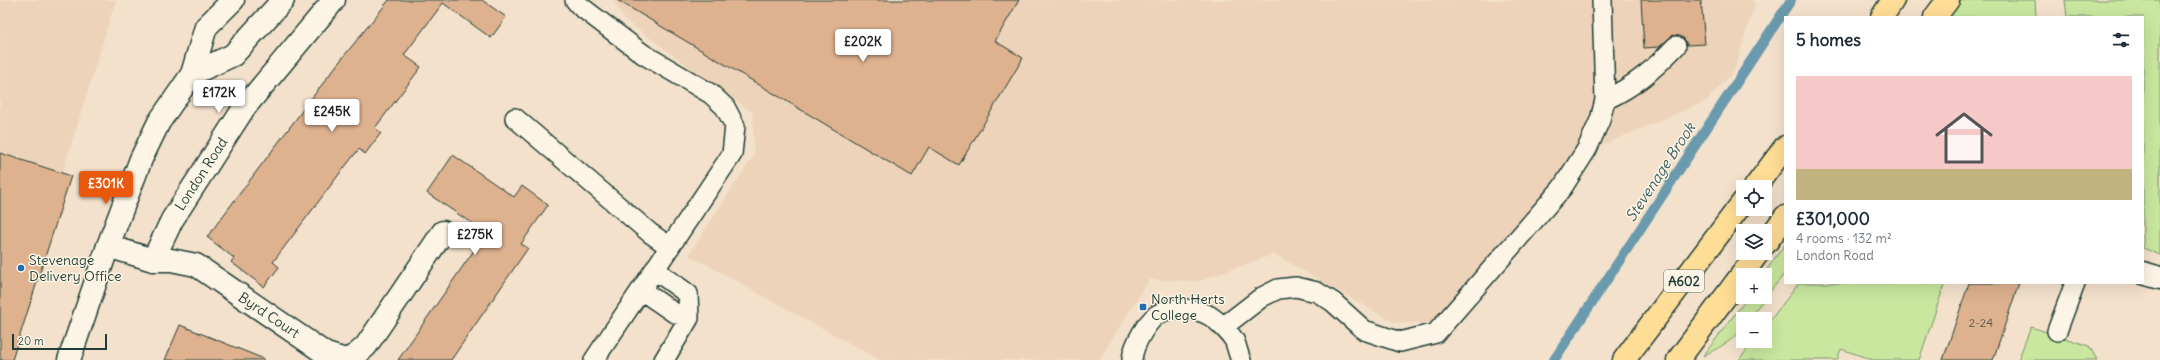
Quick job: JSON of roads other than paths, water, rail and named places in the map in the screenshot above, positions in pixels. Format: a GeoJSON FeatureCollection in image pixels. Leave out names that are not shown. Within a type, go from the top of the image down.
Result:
{"type":"FeatureCollection","features":[{"type":"Feature","properties":{"kind":"main road"},"geometry":{"type":"LineString","coordinates":[[1883,16],[1893,0]]}},
{"type":"Feature","properties":{"kind":"main road"},"geometry":{"type":"LineString","coordinates":[[1936,16],[1948,0]]}},
{"type":"Feature","properties":{"kind":"main road"},"geometry":{"type":"LineString","coordinates":[[1759,180],[1784,147]]}},
{"type":"Feature","properties":{"kind":"main road","name":"A602"},"geometry":{"type":"LineString","coordinates":[[1624,360],[1736,211]]}},
{"type":"Feature","properties":{"kind":"main road"},"geometry":{"type":"LineString","coordinates":[[1772,235],[1784,218]]}},
{"type":"Feature","properties":{"kind":"main road","name":"A602"},"geometry":{"type":"LineString","coordinates":[[1678,360],[1753,260]]}},
{"type":"Feature","properties":{"kind":"street"},"geometry":{"type":"LineString","coordinates":[[68,360],[108,246],[141,159],[159,122],[192,74],[206,28],[233,0]]}},
{"type":"Feature","properties":{"kind":"street"},"geometry":{"type":"LineString","coordinates":[[192,74],[232,55],[283,0]]}},
{"type":"Feature","properties":{"kind":"street","name":"London Road"},"geometry":{"type":"LineString","coordinates":[[153,260],[172,220],[244,108],[334,0]]}},
{"type":"Feature","properties":{"kind":"street","name":"Byrd Court"},"geometry":{"type":"LineString","coordinates":[[108,246],[153,260],[171,260],[196,265],[326,354],[346,360],[356,355],[366,346],[443,232]]}},
{"type":"Feature","properties":{"kind":"street"},"geometry":{"type":"LineString","coordinates":[[2144,273],[2160,278]]}},
{"type":"Feature","properties":{"kind":"lane"},"geometry":{"type":"LineString","coordinates":[[575,0],[580,6],[644,54],[711,94],[725,107],[732,117],[735,126],[732,154],[594,360]]}},
{"type":"Feature","properties":{"kind":"lane"},"geometry":{"type":"LineString","coordinates":[[1223,328],[1262,297],[1278,289],[1296,287],[1317,292],[1333,302],[1364,330],[1400,342],[1436,333],[1562,188],[1588,149],[1600,120],[1605,100],[1602,0]]}},
{"type":"Feature","properties":{"kind":"lane"},"geometry":{"type":"LineString","coordinates":[[1605,100],[1626,90],[1651,72],[1676,46]]}},
{"type":"Feature","properties":{"kind":"lane"},"geometry":{"type":"LineString","coordinates":[[515,118],[650,233],[670,247]]}},
{"type":"Feature","properties":{"kind":"lane"},"geometry":{"type":"LineString","coordinates":[[655,270],[688,294],[689,318],[664,360]]}},
{"type":"Feature","properties":{"kind":"lane"},"geometry":{"type":"LineString","coordinates":[[2057,331],[2075,284]]}},
{"type":"Feature","properties":{"kind":"lane"},"geometry":{"type":"LineString","coordinates":[[641,290],[673,312],[689,318]]}},
{"type":"Feature","properties":{"kind":"lane"},"geometry":{"type":"LineString","coordinates":[[1132,360],[1136,343],[1146,326],[1162,312],[1180,309],[1196,310],[1210,316],[1234,340],[1241,360]]}},
{"type":"Feature","properties":{"kind":"waterway","name":"Stevenage Brook"},"geometry":{"type":"LineString","coordinates":[[1554,360],[1791,0]]}},
{"type":"Feature","properties":{"kind":"place","name":"Stevenage Delivery Office"},"geometry":{"type":"Point","coordinates":[21,268]}},
{"type":"Feature","properties":{"kind":"place","name":"North Herts College"},"geometry":{"type":"Point","coordinates":[1143,307]}}]}
